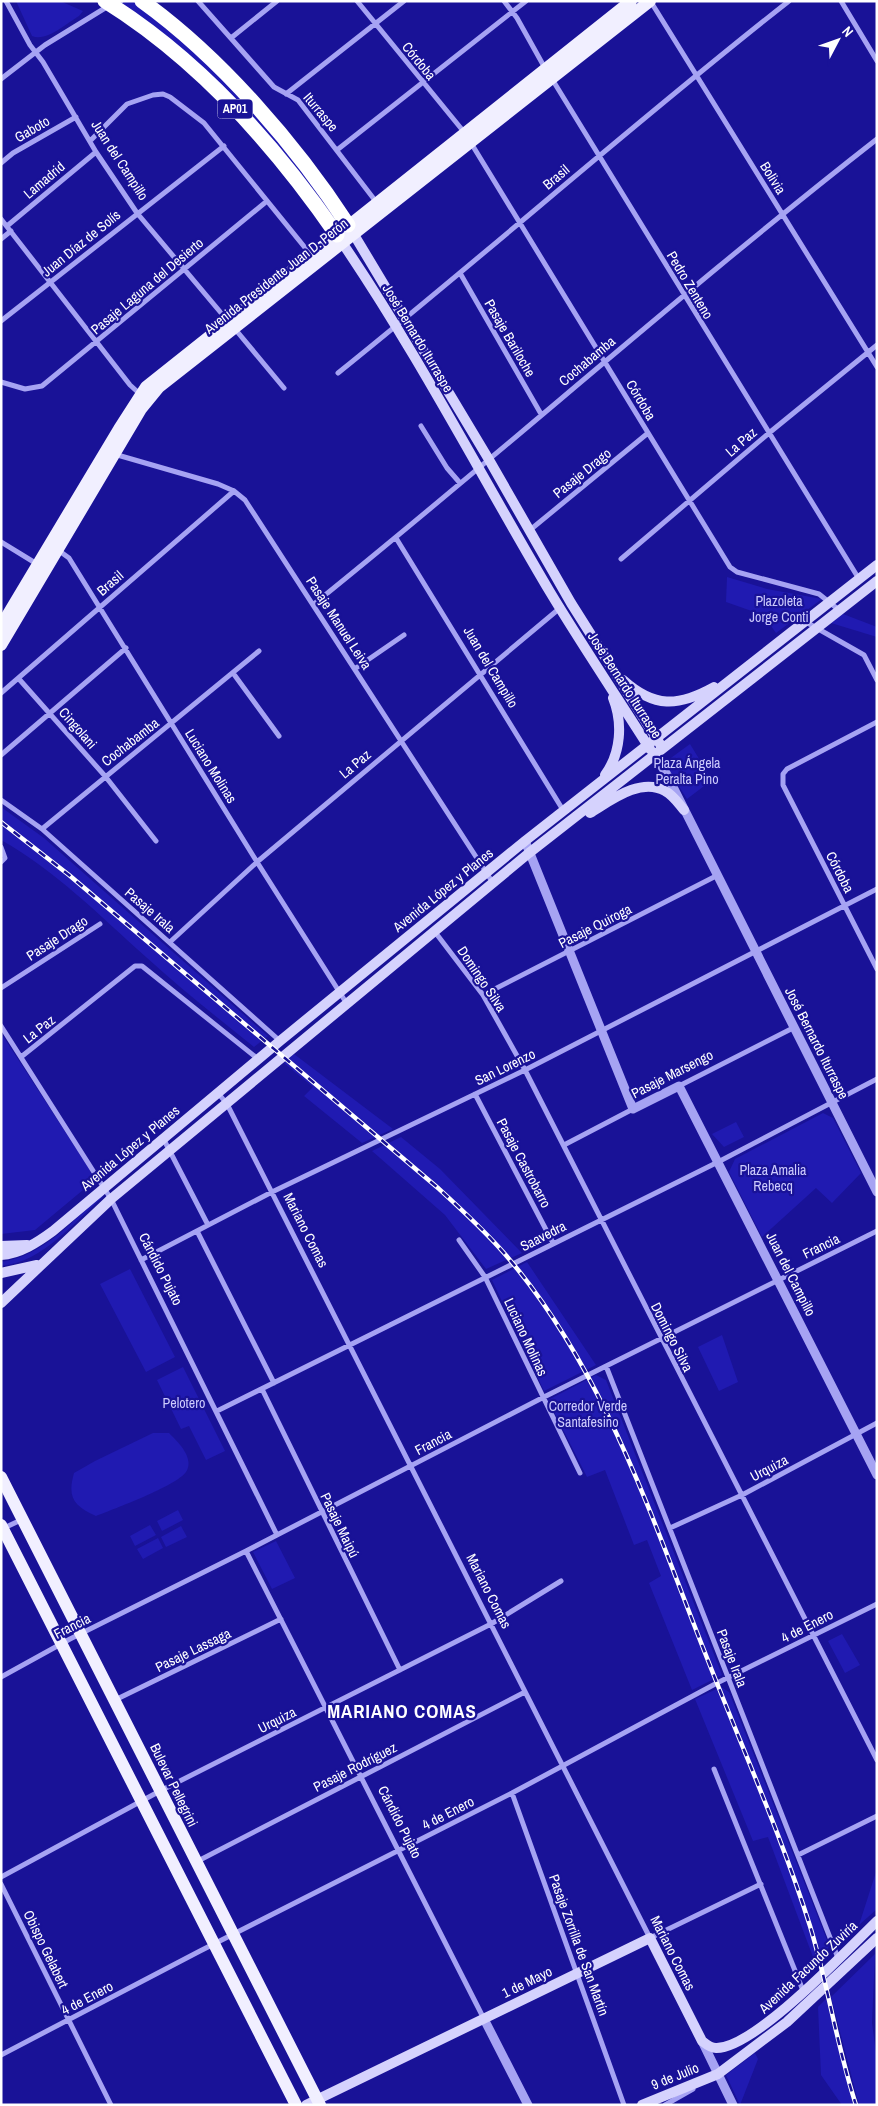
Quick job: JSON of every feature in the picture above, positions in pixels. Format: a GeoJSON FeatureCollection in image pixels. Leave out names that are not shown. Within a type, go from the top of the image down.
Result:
{"type":"FeatureCollection","features":[{"type":"Feature","properties":{"kind":"highway","name":"AP01"},"geometry":{"type":"LineString","coordinates":[[142,1],[222,71],[253,103],[302,162],[345,234]]}},
{"type":"Feature","properties":{"kind":"highway","name":"AP01"},"geometry":{"type":"LineString","coordinates":[[112,2],[185,62],[237,111],[264,139],[345,234]]}},
{"type":"Feature","properties":{"kind":"main road","name":"Avenida Presidente Juan D. Perón"},"geometry":{"type":"LineString","coordinates":[[1,645],[55,548],[144,397],[164,371],[232,325],[548,74],[631,1]]}},
{"type":"Feature","properties":{"kind":"main road","name":"Avenida Presidente Juan D. Perón"},"geometry":{"type":"LineString","coordinates":[[548,74],[650,1]]}},
{"type":"Feature","properties":{"kind":"main road","name":"Avenida Presidente Juan D. Perón"},"geometry":{"type":"LineString","coordinates":[[232,325],[311,256],[345,234],[377,204],[468,138]]}},
{"type":"Feature","properties":{"kind":"main road","name":"José Bernardo Iturraspe"},"geometry":{"type":"LineString","coordinates":[[345,234],[400,323],[488,458],[655,756]]}},
{"type":"Feature","properties":{"kind":"main road","name":"José Bernardo Iturraspe"},"geometry":{"type":"LineString","coordinates":[[400,323],[560,608],[664,749]]}},
{"type":"Feature","properties":{"kind":"main road","name":"Avenida Presidente Juan D. Perón"},"geometry":{"type":"LineString","coordinates":[[1,626],[39,565],[55,548]]}},
{"type":"Feature","properties":{"kind":"main road","name":"Avenida López y Planes"},"geometry":{"type":"LineString","coordinates":[[1,1255],[10,1255],[33,1244],[67,1220],[218,1092],[563,810],[877,565]]}},
{"type":"Feature","properties":{"kind":"main road","name":"Avenida López y Planes"},"geometry":{"type":"LineString","coordinates":[[1,1303],[110,1199],[530,853],[877,582]]}},
{"type":"Feature","properties":{"kind":"main road"},"geometry":{"type":"LineString","coordinates":[[604,666],[641,694],[656,701],[669,703],[702,694],[741,672]]}},
{"type":"Feature","properties":{"kind":"main road"},"geometry":{"type":"LineString","coordinates":[[599,783],[613,761],[619,730],[616,706],[604,666]]}},
{"type":"Feature","properties":{"kind":"main road"},"geometry":{"type":"LineString","coordinates":[[553,835],[610,801],[639,788],[651,787],[665,791],[684,810]]}},
{"type":"Feature","properties":{"kind":"main road"},"geometry":{"type":"LineString","coordinates":[[1,1246],[33,1244]]}},
{"type":"Feature","properties":{"kind":"main road","name":"Avenida López y Planes"},"geometry":{"type":"LineString","coordinates":[[1,1273],[40,1264]]}},
{"type":"Feature","properties":{"kind":"main road","name":"Bulevar Pellegrini"},"geometry":{"type":"LineString","coordinates":[[1,1477],[233,1935],[314,2103]]}},
{"type":"Feature","properties":{"kind":"main road"},"geometry":{"type":"LineString","coordinates":[[2,1528],[216,1943],[296,2105]]}},
{"type":"Feature","properties":{"kind":"main road","name":"Avenida Facundo Zuviría"},"geometry":{"type":"LineString","coordinates":[[702,2041],[714,2048],[722,2047],[754,2032],[780,2013],[877,1921]]}},
{"type":"Feature","properties":{"kind":"main road","name":"1 de Mayo"},"geometry":{"type":"LineString","coordinates":[[314,2103],[577,1972],[650,1938]]}},
{"type":"Feature","properties":{"kind":"main road","name":"Mariano Comas"},"geometry":{"type":"LineString","coordinates":[[650,1938],[702,2041]]}},
{"type":"Feature","properties":{"kind":"main road","name":"Avenida Facundo Zuviría"},"geometry":{"type":"LineString","coordinates":[[718,2074],[787,2022],[877,1938]]}},
{"type":"Feature","properties":{"kind":"main road","name":"9 de Julio"},"geometry":{"type":"LineString","coordinates":[[642,2105],[718,2074]]}},
{"type":"Feature","properties":{"kind":"street","name":"Juan del Campillo"},"geometry":{"type":"LineString","coordinates":[[6,1],[34,52],[43,62],[96,152],[137,213],[284,388]]}},
{"type":"Feature","properties":{"kind":"street","name":"Iturraspe"},"geometry":{"type":"LineString","coordinates":[[198,1],[269,83],[298,100],[338,150],[377,204]]}},
{"type":"Feature","properties":{"kind":"street"},"geometry":{"type":"LineString","coordinates":[[231,38],[278,1]]}},
{"type":"Feature","properties":{"kind":"street","name":"Córdoba"},"geometry":{"type":"LineString","coordinates":[[357,1],[468,138],[730,567],[736,572],[819,594],[839,610]]}},
{"type":"Feature","properties":{"kind":"street"},"geometry":{"type":"LineString","coordinates":[[286,94],[404,1]]}},
{"type":"Feature","properties":{"kind":"street","name":"Pedro Zenteno"},"geometry":{"type":"LineString","coordinates":[[504,1],[859,579]]}},
{"type":"Feature","properties":{"kind":"street"},"geometry":{"type":"LineString","coordinates":[[338,150],[526,1]]}},
{"type":"Feature","properties":{"kind":"street","name":"Bolivia"},"geometry":{"type":"LineString","coordinates":[[650,1],[877,367]]}},
{"type":"Feature","properties":{"kind":"street","name":"Brasil"},"geometry":{"type":"LineString","coordinates":[[338,373],[696,74],[789,1]]}},
{"type":"Feature","properties":{"kind":"street"},"geometry":{"type":"LineString","coordinates":[[841,1],[877,61]]}},
{"type":"Feature","properties":{"kind":"street"},"geometry":{"type":"LineString","coordinates":[[1,79],[34,52],[112,2]]}},
{"type":"Feature","properties":{"kind":"street"},"geometry":{"type":"LineString","coordinates":[[90,141],[121,109],[133,101],[163,94],[180,102],[204,123],[224,146],[311,256]]}},
{"type":"Feature","properties":{"kind":"street","name":"Gaboto"},"geometry":{"type":"LineString","coordinates":[[1,163],[13,153],[76,117]]}},
{"type":"Feature","properties":{"kind":"street","name":"Cochabamba"},"geometry":{"type":"LineString","coordinates":[[314,604],[396,538],[488,458],[782,213],[877,139]]}},
{"type":"Feature","properties":{"kind":"street","name":"Juan Díaz de Solís"},"geometry":{"type":"LineString","coordinates":[[1,321],[224,146]]}},
{"type":"Feature","properties":{"kind":"street","name":"Lamadrid"},"geometry":{"type":"LineString","coordinates":[[1,239],[9,228],[96,152]]}},
{"type":"Feature","properties":{"kind":"street","name":"Pasaje Laguna del Desierto"},"geometry":{"type":"LineString","coordinates":[[1,382],[25,389],[42,386],[267,201]]}},
{"type":"Feature","properties":{"kind":"street"},"geometry":{"type":"LineString","coordinates":[[1,219],[96,342],[144,397]]}},
{"type":"Feature","properties":{"kind":"street","name":"Pasaje Bariloche"},"geometry":{"type":"LineString","coordinates":[[460,273],[541,414]]}},
{"type":"Feature","properties":{"kind":"street","name":"La Paz"},"geometry":{"type":"LineString","coordinates":[[621,559],[769,433],[877,345]]}},
{"type":"Feature","properties":{"kind":"street"},"geometry":{"type":"LineString","coordinates":[[421,426],[447,468],[460,482]]}},
{"type":"Feature","properties":{"kind":"street","name":"Pasaje Drago"},"geometry":{"type":"LineString","coordinates":[[530,530],[648,433]]}},
{"type":"Feature","properties":{"kind":"street","name":"Pasaje Manuel Leiva"},"geometry":{"type":"LineString","coordinates":[[111,453],[234,491],[245,500],[356,668],[400,741],[493,884]]}},
{"type":"Feature","properties":{"kind":"street","name":"Brasil"},"geometry":{"type":"LineString","coordinates":[[1,693],[234,491]]}},
{"type":"Feature","properties":{"kind":"street","name":"Juan del Campillo"},"geometry":{"type":"LineString","coordinates":[[396,538],[563,810]]}},
{"type":"Feature","properties":{"kind":"street"},"geometry":{"type":"LineString","coordinates":[[1,542],[39,565]]}},
{"type":"Feature","properties":{"kind":"street","name":"Luciano Molinas"},"geometry":{"type":"LineString","coordinates":[[55,548],[69,558],[257,862],[348,1004]]}},
{"type":"Feature","properties":{"kind":"street","name":"La Paz"},"geometry":{"type":"LineString","coordinates":[[170,942],[257,862],[560,608]]}},
{"type":"Feature","properties":{"kind":"street"},"geometry":{"type":"LineString","coordinates":[[805,622],[864,655],[877,680]]}},
{"type":"Feature","properties":{"kind":"street"},"geometry":{"type":"LineString","coordinates":[[356,668],[404,635]]}},
{"type":"Feature","properties":{"kind":"street"},"geometry":{"type":"LineString","coordinates":[[1,755],[126,648]]}},
{"type":"Feature","properties":{"kind":"street","name":"Cochabamba"},"geometry":{"type":"LineString","coordinates":[[42,829],[259,651]]}},
{"type":"Feature","properties":{"kind":"street"},"geometry":{"type":"LineString","coordinates":[[233,673],[279,736]]}},
{"type":"Feature","properties":{"kind":"street","name":"Cingolani"},"geometry":{"type":"LineString","coordinates":[[19,678],[105,776],[156,841]]}},
{"type":"Feature","properties":{"kind":"street","name":"Córdoba"},"geometry":{"type":"LineString","coordinates":[[877,722],[787,769],[783,774],[783,784],[877,969]]}},
{"type":"Feature","properties":{"kind":"street","name":"José Bernardo Iturraspe"},"geometry":{"type":"LineString","coordinates":[[655,756],[877,1192]]}},
{"type":"Feature","properties":{"kind":"street","name":"Pasaje Irala"},"geometry":{"type":"LineString","coordinates":[[1,800],[42,829],[280,1041]]}},
{"type":"Feature","properties":{"kind":"street"},"geometry":{"type":"LineString","coordinates":[[525,841],[633,1109]]}},
{"type":"Feature","properties":{"kind":"street"},"geometry":{"type":"LineString","coordinates":[[1,847],[5,858],[1,862]]}},
{"type":"Feature","properties":{"kind":"street","name":"Pasaje Quiroga"},"geometry":{"type":"LineString","coordinates":[[483,995],[716,876]]}},
{"type":"Feature","properties":{"kind":"street","name":"San Lorenzo"},"geometry":{"type":"LineString","coordinates":[[141,1260],[272,1192],[525,1070],[877,888]]}},
{"type":"Feature","properties":{"kind":"street","name":"Pasaje Drago"},"geometry":{"type":"LineString","coordinates":[[1,988],[100,924]]}},
{"type":"Feature","properties":{"kind":"street","name":"Domingo Silva"},"geometry":{"type":"LineString","coordinates":[[435,932],[483,995],[525,1070],[660,1339],[877,1760]]}},
{"type":"Feature","properties":{"kind":"street","name":"La Paz"},"geometry":{"type":"LineString","coordinates":[[21,1057],[136,966],[142,966],[258,1059]]}},
{"type":"Feature","properties":{"kind":"street","name":"Cándido Pujato"},"geometry":{"type":"LineString","coordinates":[[1,1026],[104,1187],[277,1535]]}},
{"type":"Feature","properties":{"kind":"street","name":"Pasaje Marsengo"},"geometry":{"type":"LineString","coordinates":[[564,1145],[793,1028]]}},
{"type":"Feature","properties":{"kind":"street","name":"Saavedra"},"geometry":{"type":"LineString","coordinates":[[217,1412],[718,1162],[877,1079]]}},
{"type":"Feature","properties":{"kind":"street","name":"Juan del Campillo"},"geometry":{"type":"LineString","coordinates":[[679,1086],[877,1476]]}},
{"type":"Feature","properties":{"kind":"street","name":"Mariano Comas"},"geometry":{"type":"LineString","coordinates":[[218,1092],[227,1104],[272,1192],[650,1938]]}},
{"type":"Feature","properties":{"kind":"street","name":"Pasaje Castrobarro"},"geometry":{"type":"LineString","coordinates":[[475,1094],[553,1243]]}},
{"type":"Feature","properties":{"kind":"street"},"geometry":{"type":"LineString","coordinates":[[163,1138],[171,1150],[208,1225]]}},
{"type":"Feature","properties":{"kind":"street"},"geometry":{"type":"LineString","coordinates":[[197,1231],[274,1383]]}},
{"type":"Feature","properties":{"kind":"street","name":"Francia"},"geometry":{"type":"LineString","coordinates":[[1,1677],[62,1643],[246,1551],[542,1398],[877,1231]]}},
{"type":"Feature","properties":{"kind":"street","name":"Luciano Molinas"},"geometry":{"type":"LineString","coordinates":[[459,1240],[485,1277],[580,1473]]}},
{"type":"Feature","properties":{"kind":"street","name":"Pasaje Irala"},"geometry":{"type":"LineString","coordinates":[[606,1366],[838,1958]]}},
{"type":"Feature","properties":{"kind":"street","name":"Pasaje Maipú"},"geometry":{"type":"LineString","coordinates":[[262,1389],[400,1670]]}},
{"type":"Feature","properties":{"kind":"street","name":"Urquiza"},"geometry":{"type":"LineString","coordinates":[[670,1528],[742,1495],[877,1423]]}},
{"type":"Feature","properties":{"kind":"street"},"geometry":{"type":"LineString","coordinates":[[2,1528],[23,1519]]}},
{"type":"Feature","properties":{"kind":"street","name":"Cándido Pujato"},"geometry":{"type":"LineString","coordinates":[[246,1551],[328,1708],[528,2105]]}},
{"type":"Feature","properties":{"kind":"street","name":"Urquiza"},"geometry":{"type":"LineString","coordinates":[[1,1877],[160,1791],[328,1708],[491,1624],[561,1581]]}},
{"type":"Feature","properties":{"kind":"street","name":"4 de Enero"},"geometry":{"type":"LineString","coordinates":[[1,2055],[216,1943],[512,1793],[728,1678],[877,1604]]}},
{"type":"Feature","properties":{"kind":"street","name":"Pasaje Lassaga"},"geometry":{"type":"LineString","coordinates":[[115,1700],[281,1619]]}},
{"type":"Feature","properties":{"kind":"street","name":"Pasaje Rodríguez"},"geometry":{"type":"LineString","coordinates":[[195,1862],[525,1692]]}},
{"type":"Feature","properties":{"kind":"street"},"geometry":{"type":"LineString","coordinates":[[714,1769],[808,2003]]}},
{"type":"Feature","properties":{"kind":"street","name":"Pasaje Zorrilla de San Martín"},"geometry":{"type":"LineString","coordinates":[[512,1793],[624,2105]]}},
{"type":"Feature","properties":{"kind":"street"},"geometry":{"type":"LineString","coordinates":[[798,1855],[877,1816]]}},
{"type":"Feature","properties":{"kind":"street","name":"Obispo Gelabert"},"geometry":{"type":"LineString","coordinates":[[1,1884],[111,2105]]}},
{"type":"Feature","properties":{"kind":"street","name":"1 de Mayo"},"geometry":{"type":"LineString","coordinates":[[650,1938],[760,1884]]}},
{"type":"Feature","properties":{"kind":"street","name":"Mariano Comas"},"geometry":{"type":"LineString","coordinates":[[702,2041],[733,2105]]}},
{"type":"Feature","properties":{"kind":"street","name":"9 de Julio"},"geometry":{"type":"LineString","coordinates":[[665,2105],[718,2074]]}},
{"type":"Feature","properties":{"kind":"green space"},"geometry":{"type":"Polygon","coordinates":[[[16,1],[60,1],[83,11],[79,16],[57,31],[38,37],[32,36],[16,1]]]}},
{"type":"Feature","properties":{"kind":"green space"},"geometry":{"type":"Polygon","coordinates":[[[105,1],[142,1],[222,71],[342,216],[337,234],[237,111],[105,1]]]}},
{"type":"Feature","properties":{"kind":"green space","name":"Plazoleta Jorge Conti"},"geometry":{"type":"Polygon","coordinates":[[[727,577],[767,589],[822,599],[776,633],[763,615],[726,602],[727,577]]]}},
{"type":"Feature","properties":{"kind":"green space"},"geometry":{"type":"Polygon","coordinates":[[[843,614],[877,627],[877,637],[831,623],[843,614]]]}},
{"type":"Feature","properties":{"kind":"green space","name":"Plaza Ángela Peralta Pino"},"geometry":{"type":"Polygon","coordinates":[[[690,744],[712,780],[687,799],[664,763],[690,744]]]}},
{"type":"Feature","properties":{"kind":"green space"},"geometry":{"type":"Polygon","coordinates":[[[1,807],[44,838],[268,1036],[254,1047],[173,980],[58,879],[1,840],[1,807]]]}},
{"type":"Feature","properties":{"kind":"green space"},"geometry":{"type":"Polygon","coordinates":[[[1,1033],[90,1170],[92,1178],[89,1185],[35,1230],[1,1234],[1,1033]]]}},
{"type":"Feature","properties":{"kind":"green space"},"geometry":{"type":"Polygon","coordinates":[[[294,1054],[393,1129],[362,1143],[304,1096],[313,1087],[284,1063],[294,1054]]]}},
{"type":"Feature","properties":{"kind":"green space","name":"Plaza Amalia Rebecq"},"geometry":{"type":"Polygon","coordinates":[[[823,1113],[833,1118],[861,1173],[832,1203],[816,1188],[762,1237],[729,1172],[735,1159],[823,1113]]]}},
{"type":"Feature","properties":{"kind":"green space"},"geometry":{"type":"Polygon","coordinates":[[[736,1122],[744,1137],[724,1147],[712,1134],[736,1122]]]}},
{"type":"Feature","properties":{"kind":"green space"},"geometry":{"type":"Polygon","coordinates":[[[401,1137],[440,1169],[522,1253],[486,1269],[445,1215],[372,1151],[401,1137]]]}},
{"type":"Feature","properties":{"kind":"green space"},"geometry":{"type":"Polygon","coordinates":[[[102,1195],[103,1197],[69,1229],[44,1249],[16,1263],[1,1266],[1,1262],[16,1259],[30,1253],[56,1236],[102,1195]]]}},
{"type":"Feature","properties":{"kind":"green space","name":"Corredor Verde Santafesino"},"geometry":{"type":"Polygon","coordinates":[[[527,1262],[596,1365],[544,1391],[492,1280],[527,1262]]]}},
{"type":"Feature","properties":{"kind":"green space"},"geometry":{"type":"Polygon","coordinates":[[[130,1269],[175,1357],[146,1372],[100,1284],[130,1269]]]}},
{"type":"Feature","properties":{"kind":"green space"},"geometry":{"type":"Polygon","coordinates":[[[722,1335],[738,1382],[719,1391],[698,1347],[722,1335]]]}},
{"type":"Feature","properties":{"kind":"green space","name":"Pelotero"},"geometry":{"type":"Polygon","coordinates":[[[183,1367],[225,1451],[206,1460],[189,1426],[181,1429],[157,1380],[183,1367]]]}},
{"type":"Feature","properties":{"kind":"green space","name":"Corredor Verde Santafesino"},"geometry":{"type":"Polygon","coordinates":[[[596,1375],[606,1380],[722,1675],[692,1690],[649,1583],[661,1576],[647,1540],[634,1545],[605,1470],[587,1477],[548,1400],[596,1375]]]}},
{"type":"Feature","properties":{"kind":"green space"},"geometry":{"type":"Polygon","coordinates":[[[153,1433],[169,1433],[181,1446],[188,1461],[186,1472],[180,1478],[158,1490],[96,1516],[82,1509],[72,1495],[71,1489],[74,1473],[153,1433]]]}},
{"type":"Feature","properties":{"kind":"green space"},"geometry":{"type":"Polygon","coordinates":[[[178,1510],[183,1520],[162,1531],[157,1521],[178,1510]]]}},
{"type":"Feature","properties":{"kind":"green space"},"geometry":{"type":"Polygon","coordinates":[[[150,1525],[156,1535],[135,1546],[130,1536],[150,1525]]]}},
{"type":"Feature","properties":{"kind":"green space"},"geometry":{"type":"Polygon","coordinates":[[[181,1526],[187,1537],[166,1547],[161,1537],[181,1526]]]}},
{"type":"Feature","properties":{"kind":"green space"},"geometry":{"type":"Polygon","coordinates":[[[158,1538],[163,1548],[143,1559],[137,1549],[158,1538]]]}},
{"type":"Feature","properties":{"kind":"green space"},"geometry":{"type":"Polygon","coordinates":[[[276,1541],[295,1578],[272,1589],[253,1552],[276,1541]]]}},
{"type":"Feature","properties":{"kind":"green space"},"geometry":{"type":"Polygon","coordinates":[[[842,1634],[860,1665],[845,1673],[828,1641],[842,1634]]]}},
{"type":"Feature","properties":{"kind":"green space"},"geometry":{"type":"Polygon","coordinates":[[[721,1687],[729,1692],[829,1945],[827,1953],[816,1965],[768,1837],[753,1841],[695,1699],[721,1687]]]}},
{"type":"Feature","properties":{"kind":"green space"},"geometry":{"type":"Polygon","coordinates":[[[877,1869],[877,1909],[859,1925],[877,1869]]]}},
{"type":"Feature","properties":{"kind":"green space"},"geometry":{"type":"Polygon","coordinates":[[[875,1954],[872,2023],[877,2060],[877,2105],[859,2105],[831,1997],[875,1954]]]}},
{"type":"Feature","properties":{"kind":"green space"},"geometry":{"type":"Polygon","coordinates":[[[826,1999],[856,2105],[842,2105],[821,2075],[818,2007],[826,1999]]]}},
{"type":"Feature","properties":{"kind":"green space"},"geometry":{"type":"Polygon","coordinates":[[[755,2053],[758,2059],[740,2105],[726,2075],[755,2053]]]}},
{"type":"Feature","properties":{"kind":"railway"},"geometry":{"type":"LineString","coordinates":[[1,822],[69,875],[438,1188],[496,1244],[540,1298],[571,1346],[623,1449],[646,1502],[775,1827],[810,1926],[843,2061],[856,2105]]}},
{"type":"Feature","properties":{"kind":"district","name":"MARIANO COMAS"},"geometry":{"type":"Point","coordinates":[402,1711]}}]}
